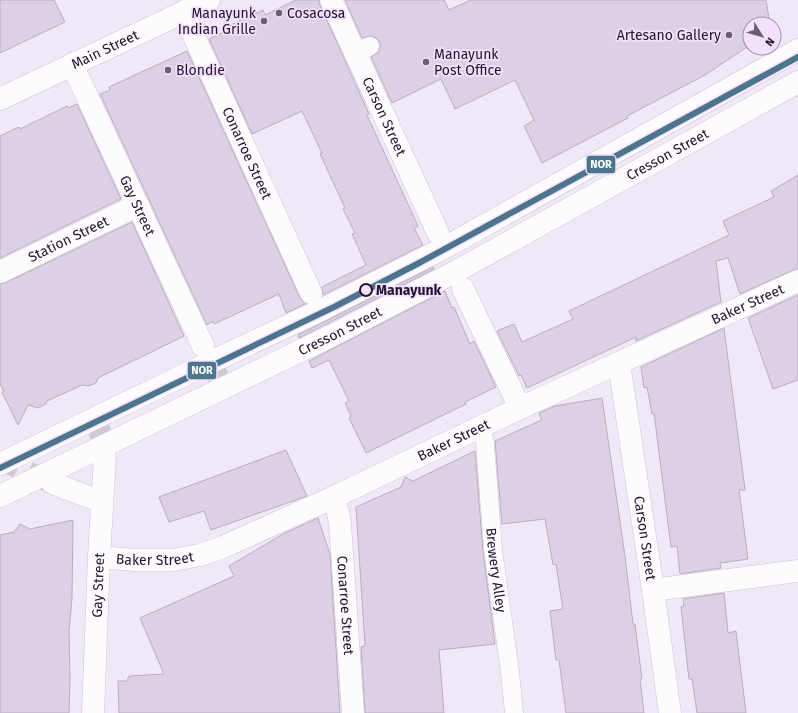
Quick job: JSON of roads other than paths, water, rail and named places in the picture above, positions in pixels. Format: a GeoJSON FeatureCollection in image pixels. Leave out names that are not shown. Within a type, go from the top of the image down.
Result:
{"type":"FeatureCollection","features":[{"type":"Feature","properties":{"kind":"street","name":"Main Street"},"geometry":{"type":"LineString","coordinates":[[0,99],[209,0]]}},
{"type":"Feature","properties":{"kind":"street","name":"Carson Street"},"geometry":{"type":"LineString","coordinates":[[331,0],[363,49],[438,233]]}},
{"type":"Feature","properties":{"kind":"street","name":"Conarroe Street"},"geometry":{"type":"LineString","coordinates":[[183,12],[311,293]]}},
{"type":"Feature","properties":{"kind":"street","name":"Cresson Street"},"geometry":{"type":"LineString","coordinates":[[0,464],[319,311],[444,248],[798,50]]}},
{"type":"Feature","properties":{"kind":"street","name":"Gay Street"},"geometry":{"type":"LineString","coordinates":[[72,64],[203,346]]}},
{"type":"Feature","properties":{"kind":"street","name":"Cresson Street"},"geometry":{"type":"LineString","coordinates":[[0,496],[331,336],[448,276],[798,82]]}},
{"type":"Feature","properties":{"kind":"street","name":"Station Street"},"geometry":{"type":"LineString","coordinates":[[0,272],[138,205]]}},
{"type":"Feature","properties":{"kind":"street","name":"Baker Street"},"geometry":{"type":"LineString","coordinates":[[99,557],[134,560],[173,560],[200,555],[224,547],[798,280]]}},
{"type":"Feature","properties":{"kind":"street"},"geometry":{"type":"LineString","coordinates":[[462,289],[520,408]]}},
{"type":"Feature","properties":{"kind":"street","name":"Carson Street"},"geometry":{"type":"LineString","coordinates":[[619,363],[670,713]]}},
{"type":"Feature","properties":{"kind":"street","name":"Gay Street"},"geometry":{"type":"LineString","coordinates":[[93,713],[99,557],[105,458]]}},
{"type":"Feature","properties":{"kind":"street"},"geometry":{"type":"LineString","coordinates":[[52,483],[102,502]]}},
{"type":"Feature","properties":{"kind":"street","name":"Conarroe Street"},"geometry":{"type":"LineString","coordinates":[[332,498],[338,512],[340,524],[353,713]]}},
{"type":"Feature","properties":{"kind":"street"},"geometry":{"type":"LineString","coordinates":[[653,590],[798,571]]}},
{"type":"Feature","properties":{"kind":"lane","name":"Brewery Alley"},"geometry":{"type":"LineString","coordinates":[[481,427],[485,443],[493,550],[510,672],[514,713]]}},
{"type":"Feature","properties":{"kind":"tunnel"},"geometry":{"type":"LineString","coordinates":[[211,362],[223,388]]}},
{"type":"Feature","properties":{"kind":"tunnel"},"geometry":{"type":"LineString","coordinates":[[96,418],[104,446],[105,457]]}},
{"type":"Feature","properties":{"kind":"tunnel"},"geometry":{"type":"LineString","coordinates":[[0,456],[6,462],[52,483]]}},
{"type":"Feature","properties":{"kind":"place","name":"Cosacosa"},"geometry":{"type":"Point","coordinates":[279,13]}},
{"type":"Feature","properties":{"kind":"place","name":"Manayunk Indian Grille"},"geometry":{"type":"Point","coordinates":[264,21]}},
{"type":"Feature","properties":{"kind":"place","name":"Artesano Gallery"},"geometry":{"type":"Point","coordinates":[729,35]}},
{"type":"Feature","properties":{"kind":"place","name":"Manayunk Post Office"},"geometry":{"type":"Point","coordinates":[426,62]}},
{"type":"Feature","properties":{"kind":"place","name":"Blondie"},"geometry":{"type":"Point","coordinates":[168,70]}},
{"type":"Feature","properties":{"kind":"place","name":"Manayunk"},"geometry":{"type":"Point","coordinates":[366,290]}}]}
